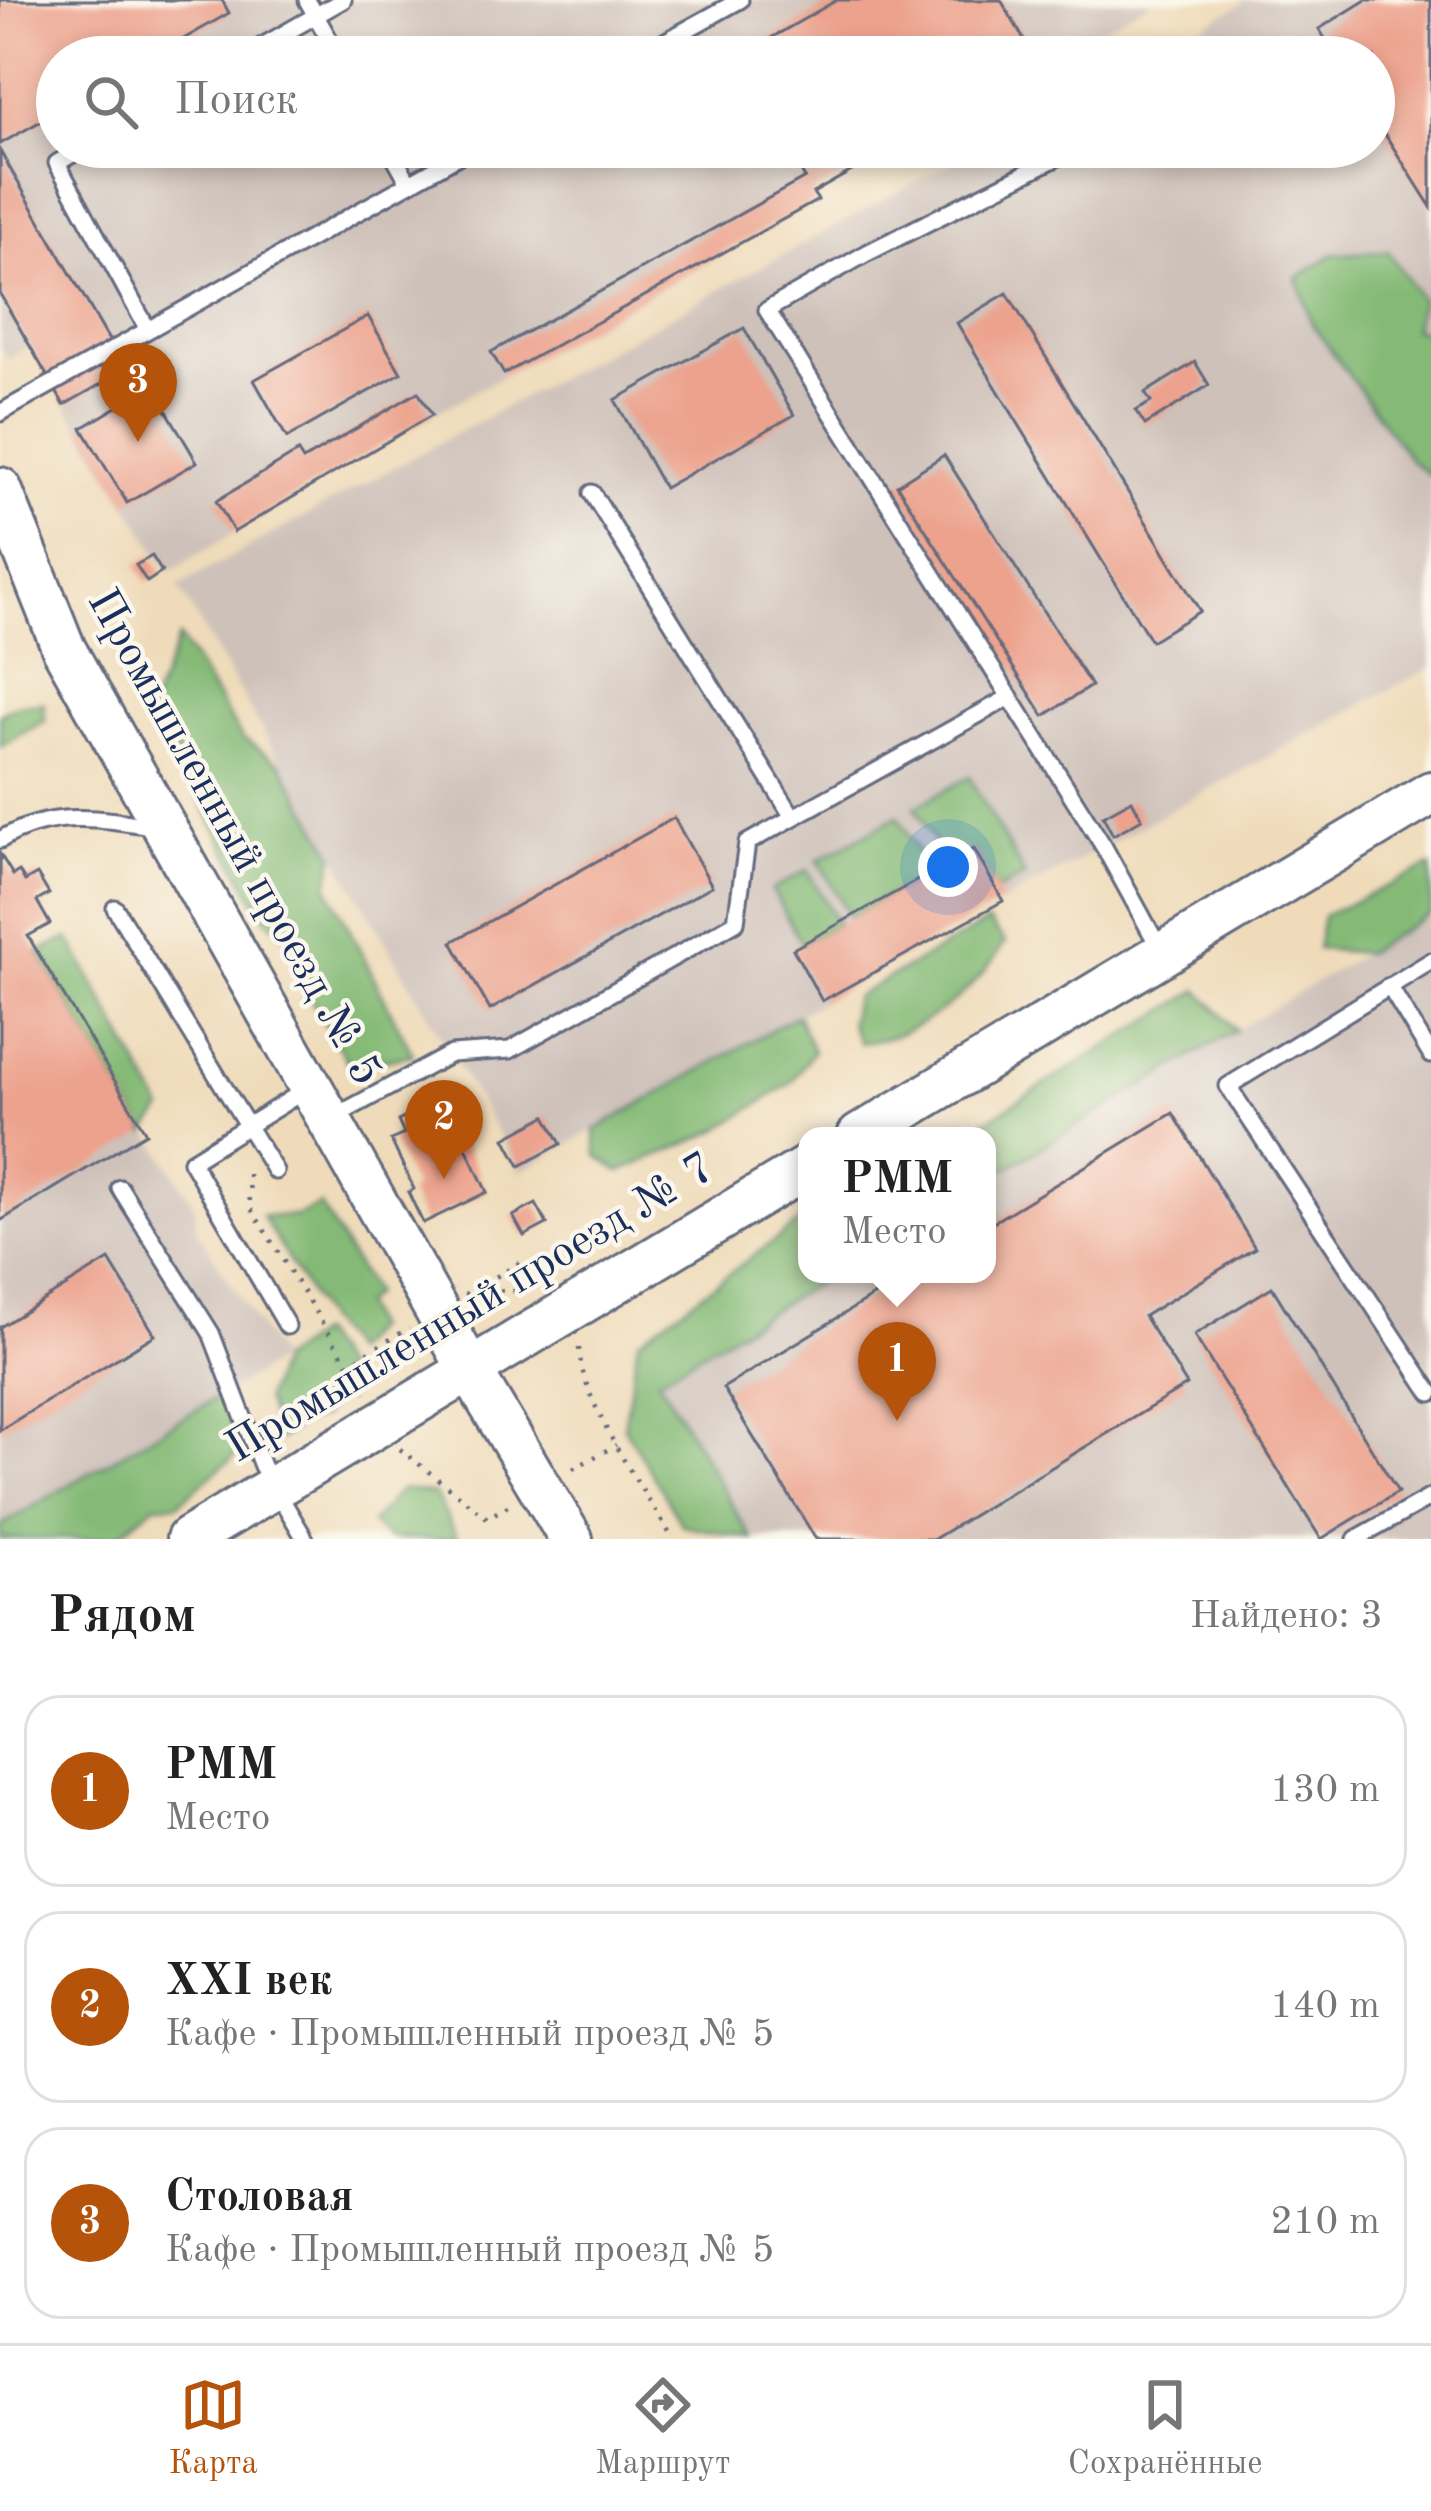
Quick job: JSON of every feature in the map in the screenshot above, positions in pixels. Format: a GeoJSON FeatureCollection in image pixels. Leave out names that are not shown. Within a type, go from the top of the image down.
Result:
{"type":"FeatureCollection","features":[{"type":"Feature","properties":{"kind":"street","name":"Промышленный проезд № 5"},"geometry":{"type":"LineString","coordinates":[[0,490],[64,649],[470,1370],[571,1539]]}},
{"type":"Feature","properties":{"kind":"street"},"geometry":{"type":"LineString","coordinates":[[874,1127],[1431,793]]}},
{"type":"Feature","properties":{"kind":"street","name":"Промышленный проезд № 7"},"geometry":{"type":"LineString","coordinates":[[188,1539],[798,1172]]}},
{"type":"Feature","properties":{"kind":"lane"},"geometry":{"type":"LineString","coordinates":[[273,36],[312,8],[344,0]]}},
{"type":"Feature","properties":{"kind":"lane"},"geometry":{"type":"LineString","coordinates":[[675,36],[740,0]]}},
{"type":"Feature","properties":{"kind":"lane"},"geometry":{"type":"LineString","coordinates":[[312,8],[327,36]]}},
{"type":"Feature","properties":{"kind":"lane"},"geometry":{"type":"LineString","coordinates":[[60,168],[147,328]]}},
{"type":"Feature","properties":{"kind":"lane"},"geometry":{"type":"LineString","coordinates":[[401,168],[409,183]]}},
{"type":"Feature","properties":{"kind":"lane"},"geometry":{"type":"LineString","coordinates":[[0,413],[436,168]]}},
{"type":"Feature","properties":{"kind":"lane"},"geometry":{"type":"LineString","coordinates":[[1036,168],[867,253],[767,310],[1104,847],[1162,954]]}},
{"type":"Feature","properties":{"kind":"lane"},"geometry":{"type":"LineString","coordinates":[[592,493],[793,818]]}},
{"type":"Feature","properties":{"kind":"lane"},"geometry":{"type":"LineString","coordinates":[[287,1326],[191,1161],[248,1126],[451,1054],[510,1050],[736,922],[747,843],[1010,697]]}},
{"type":"Feature","properties":{"kind":"lane"},"geometry":{"type":"LineString","coordinates":[[0,840],[21,827],[81,815],[165,828]]}},
{"type":"Feature","properties":{"kind":"lane"},"geometry":{"type":"LineString","coordinates":[[115,908],[275,1171]]}},
{"type":"Feature","properties":{"kind":"lane"},"geometry":{"type":"LineString","coordinates":[[1431,961],[1228,1085],[1431,1393]]}},
{"type":"Feature","properties":{"kind":"lane"},"geometry":{"type":"LineString","coordinates":[[1390,986],[1431,1054]]}},
{"type":"Feature","properties":{"kind":"lane"},"geometry":{"type":"LineString","coordinates":[[120,1188],[212,1333],[262,1466],[305,1539]]}},
{"type":"Feature","properties":{"kind":"lane"},"geometry":{"type":"LineString","coordinates":[[1356,1539],[1431,1497]]}},
{"type":"Feature","properties":{"kind":"path"},"geometry":{"type":"LineString","coordinates":[[248,1126],[250,1207],[404,1456],[487,1518],[616,1445]]}},
{"type":"Feature","properties":{"kind":"path"},"geometry":{"type":"LineString","coordinates":[[578,1336],[579,1363],[616,1445],[674,1539]]}},
{"type":"Feature","properties":{"kind":"shaded area"},"geometry":{"type":"Polygon","coordinates":[[[0,0],[1153,0],[1089,36],[36,36],[36,168],[857,168],[814,192],[818,200],[432,415],[169,572],[30,346],[8,359],[0,345],[0,0]]]}},
{"type":"Feature","properties":{"kind":"shaded area"},"geometry":{"type":"Polygon","coordinates":[[[1431,0],[1431,667],[520,1172],[178,586],[942,168],[1395,168],[1395,36],[1184,36],[1244,3],[1431,0]]]}},
{"type":"Feature","properties":{"kind":"shaded area"},"geometry":{"type":"Polygon","coordinates":[[[0,854],[12,874],[19,871],[25,881],[37,874],[49,894],[37,901],[50,924],[29,937],[194,1205],[196,1229],[280,1360],[0,1526],[0,854]]]}},
{"type":"Feature","properties":{"kind":"shaded area"},"geometry":{"type":"Polygon","coordinates":[[[1431,913],[1431,1539],[752,1539],[658,1379],[816,1283],[996,1283],[996,1175],[1431,913]]]}},
{"type":"Feature","properties":{"kind":"green space"},"geometry":{"type":"Polygon","coordinates":[[[1388,251],[1421,300],[1413,329],[1431,332],[1431,476],[1411,461],[1312,324],[1297,278],[1332,255],[1388,251]]]}},
{"type":"Feature","properties":{"kind":"green space"},"geometry":{"type":"Polygon","coordinates":[[[179,637],[242,738],[281,764],[334,854],[328,887],[413,1055],[350,1066],[300,981],[295,946],[263,915],[150,708],[179,637]]]}},
{"type":"Feature","properties":{"kind":"green space"},"geometry":{"type":"Polygon","coordinates":[[[44,703],[45,721],[0,747],[0,714],[17,705],[44,703]]]}},
{"type":"Feature","properties":{"kind":"green space"},"geometry":{"type":"Polygon","coordinates":[[[969,777],[1025,876],[997,891],[974,849],[947,864],[915,807],[969,777]]]}},
{"type":"Feature","properties":{"kind":"green space"},"geometry":{"type":"Polygon","coordinates":[[[898,816],[930,873],[850,917],[818,860],[898,816]]]}},
{"type":"Feature","properties":{"kind":"green space"},"geometry":{"type":"Polygon","coordinates":[[[1431,866],[1431,913],[1365,953],[1317,949],[1323,916],[1431,866]]]}},
{"type":"Feature","properties":{"kind":"green space"},"geometry":{"type":"Polygon","coordinates":[[[807,870],[838,924],[802,944],[772,890],[807,870]]]}},
{"type":"Feature","properties":{"kind":"green space"},"geometry":{"type":"Polygon","coordinates":[[[988,922],[1005,942],[962,994],[903,1032],[859,1043],[850,1023],[855,997],[988,922]]]}},
{"type":"Feature","properties":{"kind":"green space"},"geometry":{"type":"Polygon","coordinates":[[[69,938],[163,1110],[146,1133],[38,952],[69,938]]]}},
{"type":"Feature","properties":{"kind":"green space"},"geometry":{"type":"Polygon","coordinates":[[[1199,990],[1236,1030],[996,1175],[996,1127],[976,1127],[1199,990]]]}},
{"type":"Feature","properties":{"kind":"green space"},"geometry":{"type":"Polygon","coordinates":[[[797,1015],[813,1051],[791,1083],[717,1131],[620,1172],[597,1155],[595,1130],[797,1015]]]}},
{"type":"Feature","properties":{"kind":"green space"},"geometry":{"type":"Polygon","coordinates":[[[320,1205],[373,1294],[362,1305],[372,1328],[351,1352],[325,1321],[262,1216],[297,1216],[320,1205]]]}},
{"type":"Feature","properties":{"kind":"green space"},"geometry":{"type":"Polygon","coordinates":[[[798,1224],[798,1283],[816,1283],[658,1379],[752,1539],[682,1525],[624,1427],[638,1340],[798,1224]]]}},
{"type":"Feature","properties":{"kind":"green space"},"geometry":{"type":"Polygon","coordinates":[[[318,1333],[343,1370],[323,1417],[303,1423],[279,1440],[265,1399],[280,1360],[318,1333]]]}},
{"type":"Feature","properties":{"kind":"green space"},"geometry":{"type":"Polygon","coordinates":[[[226,1392],[236,1455],[177,1504],[155,1505],[114,1539],[0,1539],[0,1526],[226,1392]]]}},
{"type":"Feature","properties":{"kind":"green space"},"geometry":{"type":"Polygon","coordinates":[[[401,1489],[435,1494],[458,1539],[389,1539],[371,1523],[401,1489]]]}},
{"type":"Feature","properties":{"kind":"building"},"geometry":{"type":"Polygon","coordinates":[[[0,0],[222,0],[229,13],[189,36],[36,36],[36,124],[0,144],[0,0]]]}},
{"type":"Feature","properties":{"kind":"building"},"geometry":{"type":"Polygon","coordinates":[[[837,0],[1001,0],[1022,36],[774,36],[837,0]]]}},
{"type":"Feature","properties":{"kind":"building"},"geometry":{"type":"Polygon","coordinates":[[[1366,0],[1431,0],[1431,207],[1395,150],[1395,36],[1324,36],[1319,29],[1366,0]]]}},
{"type":"Feature","properties":{"kind":"building"},"geometry":{"type":"Polygon","coordinates":[[[0,151],[126,370],[64,405],[0,294],[0,151]]]}},
{"type":"Feature","properties":{"kind":"building"},"geometry":{"type":"Polygon","coordinates":[[[799,168],[857,168],[813,193],[818,200],[504,374],[491,352],[805,178],[799,168]]]}},
{"type":"Feature","properties":{"kind":"building"},"geometry":{"type":"Polygon","coordinates":[[[1007,293],[1200,611],[1151,641],[957,323],[1007,293]]]}},
{"type":"Feature","properties":{"kind":"building"},"geometry":{"type":"Polygon","coordinates":[[[368,316],[401,373],[287,438],[254,380],[368,316]]]}},
{"type":"Feature","properties":{"kind":"building"},"geometry":{"type":"Polygon","coordinates":[[[744,328],[794,415],[664,488],[615,400],[744,328]]]}},
{"type":"Feature","properties":{"kind":"building"},"geometry":{"type":"Polygon","coordinates":[[[1195,362],[1209,385],[1145,425],[1136,411],[1151,402],[1145,393],[1195,362]]]}},
{"type":"Feature","properties":{"kind":"building"},"geometry":{"type":"Polygon","coordinates":[[[152,386],[197,462],[127,503],[82,428],[152,386]]]}},
{"type":"Feature","properties":{"kind":"building"},"geometry":{"type":"Polygon","coordinates":[[[418,392],[432,415],[234,532],[216,501],[298,452],[303,460],[418,392]]]}},
{"type":"Feature","properties":{"kind":"building"},"geometry":{"type":"Polygon","coordinates":[[[944,455],[1091,686],[1044,716],[897,485],[944,455]]]}},
{"type":"Feature","properties":{"kind":"building"},"geometry":{"type":"Polygon","coordinates":[[[152,556],[162,572],[147,582],[136,565],[152,556]]]}},
{"type":"Feature","properties":{"kind":"building"},"geometry":{"type":"Polygon","coordinates":[[[1132,800],[1142,819],[1113,835],[1103,816],[1132,800]]]}},
{"type":"Feature","properties":{"kind":"building"},"geometry":{"type":"Polygon","coordinates":[[[674,818],[712,886],[490,1010],[452,942],[674,818]]]}},
{"type":"Feature","properties":{"kind":"building"},"geometry":{"type":"Polygon","coordinates":[[[974,849],[1003,901],[822,1001],[793,949],[974,849]]]}},
{"type":"Feature","properties":{"kind":"building"},"geometry":{"type":"Polygon","coordinates":[[[0,854],[13,875],[19,871],[25,881],[37,874],[49,894],[37,901],[50,924],[28,936],[146,1133],[0,1221],[0,854]]]}},
{"type":"Feature","properties":{"kind":"building"},"geometry":{"type":"Polygon","coordinates":[[[443,1099],[487,1192],[423,1223],[408,1192],[414,1189],[391,1140],[404,1134],[398,1121],[443,1099]]]}},
{"type":"Feature","properties":{"kind":"building"},"geometry":{"type":"Polygon","coordinates":[[[1173,1113],[1255,1248],[1144,1316],[1187,1385],[934,1539],[816,1539],[723,1388],[894,1283],[996,1283],[996,1221],[1173,1113]]]}},
{"type":"Feature","properties":{"kind":"building"},"geometry":{"type":"Polygon","coordinates":[[[546,1116],[561,1144],[520,1166],[505,1138],[546,1116]]]}},
{"type":"Feature","properties":{"kind":"building"},"geometry":{"type":"Polygon","coordinates":[[[536,1204],[547,1224],[524,1236],[513,1216],[536,1204]]]}},
{"type":"Feature","properties":{"kind":"building"},"geometry":{"type":"Polygon","coordinates":[[[109,1260],[155,1335],[0,1430],[0,1327],[109,1260]]]}},
{"type":"Feature","properties":{"kind":"building"},"geometry":{"type":"Polygon","coordinates":[[[1272,1287],[1398,1492],[1321,1539],[1194,1335],[1272,1287]]]}},
{"type":"Feature","properties":{"kind":"place","name":"Столовая"},"geometry":{"type":"Point","coordinates":[138,442]}},
{"type":"Feature","properties":{"kind":"place","name":"XXI век"},"geometry":{"type":"Point","coordinates":[444,1179]}},
{"type":"Feature","properties":{"kind":"place","name":"РММ"},"geometry":{"type":"Point","coordinates":[897,1421]}}]}
